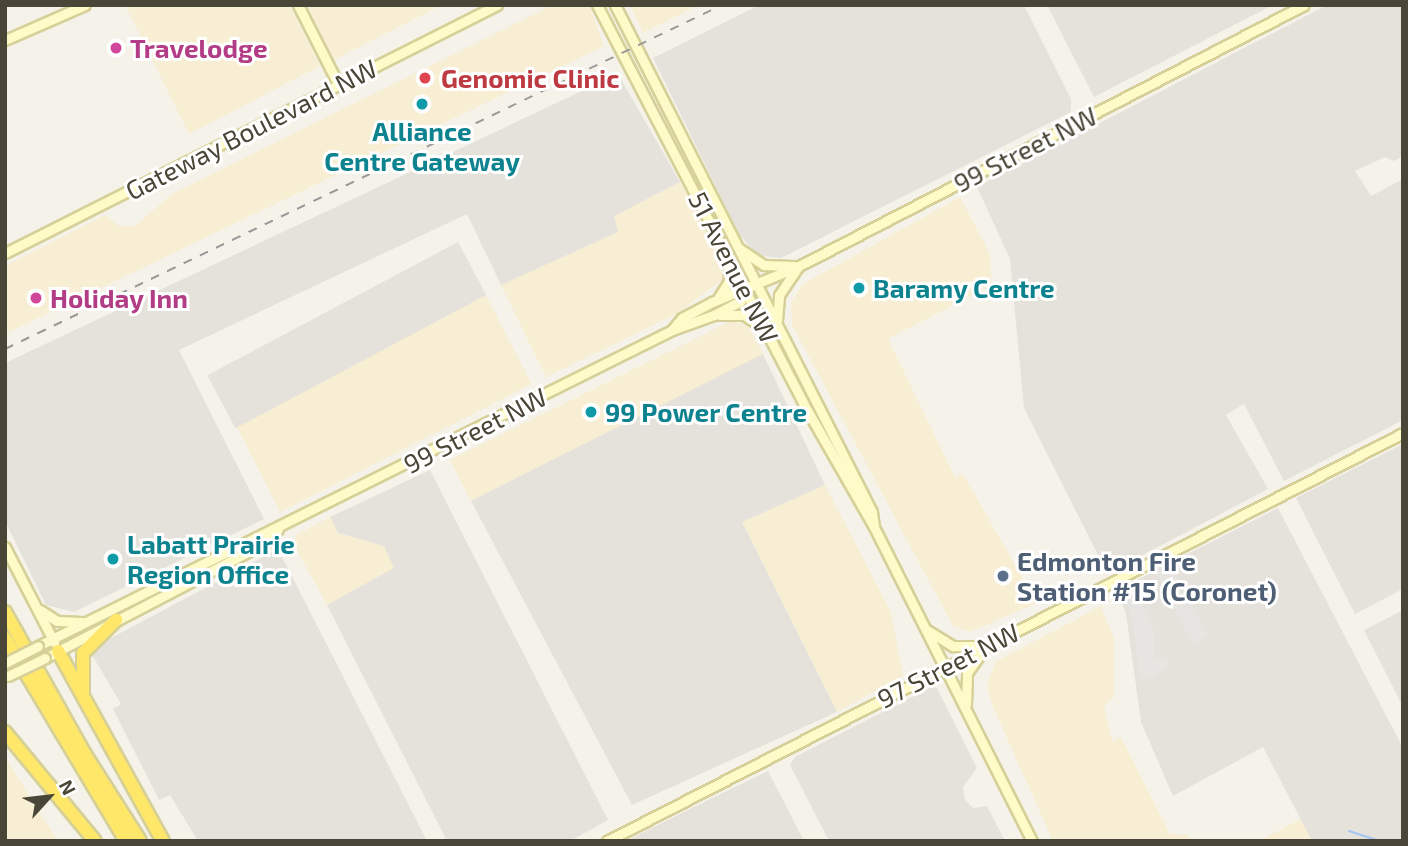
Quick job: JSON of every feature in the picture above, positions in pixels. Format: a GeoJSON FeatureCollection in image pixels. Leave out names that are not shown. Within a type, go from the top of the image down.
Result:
{"type":"FeatureCollection","features":[{"type":"Feature","properties":{"kind":"highway"},"geometry":{"type":"LineString","coordinates":[[5,611],[84,753],[140,841]]}},
{"type":"Feature","properties":{"kind":"highway"},"geometry":{"type":"LineString","coordinates":[[84,700],[83,653],[116,620]]}},
{"type":"Feature","properties":{"kind":"highway"},"geometry":{"type":"LineString","coordinates":[[5,638],[126,841]]}},
{"type":"Feature","properties":{"kind":"highway"},"geometry":{"type":"LineString","coordinates":[[55,645],[163,841]]}},
{"type":"Feature","properties":{"kind":"highway"},"geometry":{"type":"LineString","coordinates":[[5,721],[43,777]]}},
{"type":"Feature","properties":{"kind":"highway"},"geometry":{"type":"LineString","coordinates":[[5,732],[94,841]]}},
{"type":"Feature","properties":{"kind":"main road"},"geometry":{"type":"LineString","coordinates":[[5,40],[85,5]]}},
{"type":"Feature","properties":{"kind":"main road"},"geometry":{"type":"LineString","coordinates":[[298,5],[338,84]]}},
{"type":"Feature","properties":{"kind":"main road","name":"Gateway Boulevard NW"},"geometry":{"type":"LineString","coordinates":[[5,253],[497,5]]}},
{"type":"Feature","properties":{"kind":"main road","name":"51 Avenue NW"},"geometry":{"type":"LineString","coordinates":[[597,5],[864,517],[874,527],[1032,841]]}},
{"type":"Feature","properties":{"kind":"main road","name":"51 Avenue NW"},"geometry":{"type":"LineString","coordinates":[[615,5],[872,512],[874,527]]}},
{"type":"Feature","properties":{"kind":"main road","name":"99 Street NW"},"geometry":{"type":"LineString","coordinates":[[672,331],[682,318],[712,302],[745,291],[800,266],[1304,5]]}},
{"type":"Feature","properties":{"kind":"main road"},"geometry":{"type":"LineString","coordinates":[[737,246],[764,265],[800,266]]}},
{"type":"Feature","properties":{"kind":"main road"},"geometry":{"type":"LineString","coordinates":[[712,302],[727,287],[728,258]]}},
{"type":"Feature","properties":{"kind":"main road"},"geometry":{"type":"LineString","coordinates":[[779,331],[776,305],[800,266]]}},
{"type":"Feature","properties":{"kind":"main road","name":"99 Street NW"},"geometry":{"type":"LineString","coordinates":[[7,677],[45,658],[55,645],[87,621],[264,531],[278,529],[672,331],[714,315],[740,301],[745,291]]}},
{"type":"Feature","properties":{"kind":"main road"},"geometry":{"type":"LineString","coordinates":[[714,315],[744,315],[765,329]]}},
{"type":"Feature","properties":{"kind":"main road","name":"97 Street NW"},"geometry":{"type":"LineString","coordinates":[[607,841],[1403,433]]}},
{"type":"Feature","properties":{"kind":"main road","name":"99 Street NW"},"geometry":{"type":"LineString","coordinates":[[5,663],[38,646],[55,645],[116,620],[269,541],[278,529]]}},
{"type":"Feature","properties":{"kind":"main road"},"geometry":{"type":"LineString","coordinates":[[5,547],[55,645]]}},
{"type":"Feature","properties":{"kind":"main road"},"geometry":{"type":"LineString","coordinates":[[34,604],[57,621],[87,621]]}},
{"type":"Feature","properties":{"kind":"main road"},"geometry":{"type":"LineString","coordinates":[[925,629],[953,646],[987,646]]}},
{"type":"Feature","properties":{"kind":"main road"},"geometry":{"type":"LineString","coordinates":[[966,709],[967,673],[987,646]]}},
{"type":"Feature","properties":{"kind":"shaded area"},"geometry":{"type":"Polygon","coordinates":[[[125,5],[289,5],[320,66],[189,134],[125,5]]]}},
{"type":"Feature","properties":{"kind":"shaded area"},"geometry":{"type":"Polygon","coordinates":[[[307,5],[442,5],[334,60],[307,5]]]}},
{"type":"Feature","properties":{"kind":"shaded area"},"geometry":{"type":"Polygon","coordinates":[[[553,5],[589,5],[604,46],[5,334],[5,266],[105,215],[119,226],[135,226],[172,194],[553,5]]]}},
{"type":"Feature","properties":{"kind":"shaded area"},"geometry":{"type":"Polygon","coordinates":[[[630,5],[699,5],[643,33],[630,5]]]}},
{"type":"Feature","properties":{"kind":"shaded area"},"geometry":{"type":"Polygon","coordinates":[[[759,5],[1024,5],[1071,99],[1071,112],[781,258],[757,255],[739,234],[653,58],[759,5]]]}},
{"type":"Feature","properties":{"kind":"shaded area"},"geometry":{"type":"Polygon","coordinates":[[[1047,5],[1273,5],[1094,97],[1047,5]]]}},
{"type":"Feature","properties":{"kind":"shaded area"},"geometry":{"type":"Polygon","coordinates":[[[1327,5],[1403,5],[1403,156],[1394,161],[1385,157],[1355,171],[1371,196],[1403,179],[1403,420],[1284,481],[1244,404],[1226,415],[1268,489],[1120,567],[1103,565],[1024,408],[1010,259],[977,187],[1327,5]]]}},
{"type":"Feature","properties":{"kind":"shaded area"},"geometry":{"type":"Polygon","coordinates":[[[618,74],[680,182],[614,216],[618,232],[501,285],[467,214],[179,350],[264,519],[74,612],[46,605],[5,521],[5,363],[618,74]]]}},
{"type":"Feature","properties":{"kind":"shaded area"},"geometry":{"type":"Polygon","coordinates":[[[680,182],[723,264],[723,279],[677,314],[546,377],[501,285],[618,232],[614,216],[680,182]]]}},
{"type":"Feature","properties":{"kind":"shaded area"},"geometry":{"type":"Polygon","coordinates":[[[960,197],[990,254],[992,285],[888,339],[955,477],[963,474],[1037,603],[970,632],[953,626],[792,325],[791,302],[803,284],[960,197]]]}},
{"type":"Feature","properties":{"kind":"shaded area"},"geometry":{"type":"Polygon","coordinates":[[[458,242],[486,295],[235,428],[207,375],[458,242]]]}},
{"type":"Feature","properties":{"kind":"shaded area"},"geometry":{"type":"Polygon","coordinates":[[[486,295],[531,384],[280,512],[235,423],[486,295]]]}},
{"type":"Feature","properties":{"kind":"shaded area"},"geometry":{"type":"Polygon","coordinates":[[[731,321],[748,325],[763,354],[551,465],[471,501],[450,460],[731,321]]]}},
{"type":"Feature","properties":{"kind":"shaded area"},"geometry":{"type":"Polygon","coordinates":[[[763,354],[825,485],[742,522],[837,712],[632,805],[471,501],[763,354]]]}},
{"type":"Feature","properties":{"kind":"shaded area"},"geometry":{"type":"Polygon","coordinates":[[[1403,444],[1403,589],[1355,614],[1296,498],[1403,444]]]}},
{"type":"Feature","properties":{"kind":"shaded area"},"geometry":{"type":"Polygon","coordinates":[[[430,470],[608,820],[570,841],[447,841],[327,605],[394,568],[384,546],[338,533],[330,517],[430,470]]]}},
{"type":"Feature","properties":{"kind":"shaded area"},"geometry":{"type":"Polygon","coordinates":[[[825,485],[891,612],[903,676],[837,712],[742,522],[825,485]]]}},
{"type":"Feature","properties":{"kind":"shaded area"},"geometry":{"type":"Polygon","coordinates":[[[1278,508],[1403,748],[1403,841],[1312,841],[1263,747],[1173,796],[1141,722],[1126,614],[1117,590],[1278,508]]]}},
{"type":"Feature","properties":{"kind":"shaded area"},"geometry":{"type":"Polygon","coordinates":[[[330,517],[338,533],[384,546],[394,568],[327,605],[294,545],[296,535],[330,517]]]}},
{"type":"Feature","properties":{"kind":"shaded area"},"geometry":{"type":"Polygon","coordinates":[[[278,549],[427,841],[198,841],[170,795],[159,800],[113,709],[121,704],[92,655],[96,646],[278,549]]]}},
{"type":"Feature","properties":{"kind":"shaded area"},"geometry":{"type":"Polygon","coordinates":[[[1170,562],[1208,636],[1193,644],[1155,570],[1170,562]]]}},
{"type":"Feature","properties":{"kind":"shaded area"},"geometry":{"type":"Polygon","coordinates":[[[1133,585],[1154,630],[1155,660],[1165,656],[1171,666],[1153,677],[1140,679],[1131,613],[1120,591],[1133,585]]]}},
{"type":"Feature","properties":{"kind":"shaded area"},"geometry":{"type":"Polygon","coordinates":[[[1101,606],[1114,639],[1114,697],[1104,706],[1112,741],[1121,737],[1170,834],[1188,835],[1191,841],[1053,841],[993,707],[987,686],[995,662],[1101,606]]]}},
{"type":"Feature","properties":{"kind":"shaded area"},"geometry":{"type":"Polygon","coordinates":[[[1403,610],[1403,707],[1364,630],[1403,610]]]}},
{"type":"Feature","properties":{"kind":"shaded area"},"geometry":{"type":"Polygon","coordinates":[[[931,687],[937,688],[977,768],[963,787],[965,800],[973,808],[987,806],[1005,841],[829,841],[790,765],[795,757],[931,687]]]}},
{"type":"Feature","properties":{"kind":"shaded area"},"geometry":{"type":"Polygon","coordinates":[[[5,757],[58,841],[5,841],[5,757]]]}},
{"type":"Feature","properties":{"kind":"shaded area"},"geometry":{"type":"Polygon","coordinates":[[[768,771],[804,841],[626,841],[712,798],[768,771]]]}},
{"type":"Feature","properties":{"kind":"shaded area"},"geometry":{"type":"Polygon","coordinates":[[[1301,819],[1312,841],[1259,841],[1301,819]]]}},
{"type":"Feature","properties":{"kind":"waterway"},"geometry":{"type":"LineString","coordinates":[[1349,831],[1380,841]]}},
{"type":"Feature","properties":{"kind":"railway"},"geometry":{"type":"LineString","coordinates":[[5,349],[722,5]]}},
{"type":"Feature","properties":{"kind":"place","name":"Travelodge"},"geometry":{"type":"Point","coordinates":[116,48]}},
{"type":"Feature","properties":{"kind":"place","name":"Genomic Clinic"},"geometry":{"type":"Point","coordinates":[425,78]}},
{"type":"Feature","properties":{"kind":"place","name":"Alliance Centre Gateway"},"geometry":{"type":"Point","coordinates":[422,104]}},
{"type":"Feature","properties":{"kind":"place","name":"Baramy Centre"},"geometry":{"type":"Point","coordinates":[859,288]}},
{"type":"Feature","properties":{"kind":"place","name":"Holiday Inn"},"geometry":{"type":"Point","coordinates":[36,298]}},
{"type":"Feature","properties":{"kind":"place","name":"99 Power Centre"},"geometry":{"type":"Point","coordinates":[591,412]}},
{"type":"Feature","properties":{"kind":"place","name":"Labatt Prairie Region Office"},"geometry":{"type":"Point","coordinates":[113,559]}},
{"type":"Feature","properties":{"kind":"place","name":"Edmonton Fire Station #15 (Coronet)"},"geometry":{"type":"Point","coordinates":[1003,576]}}]}
